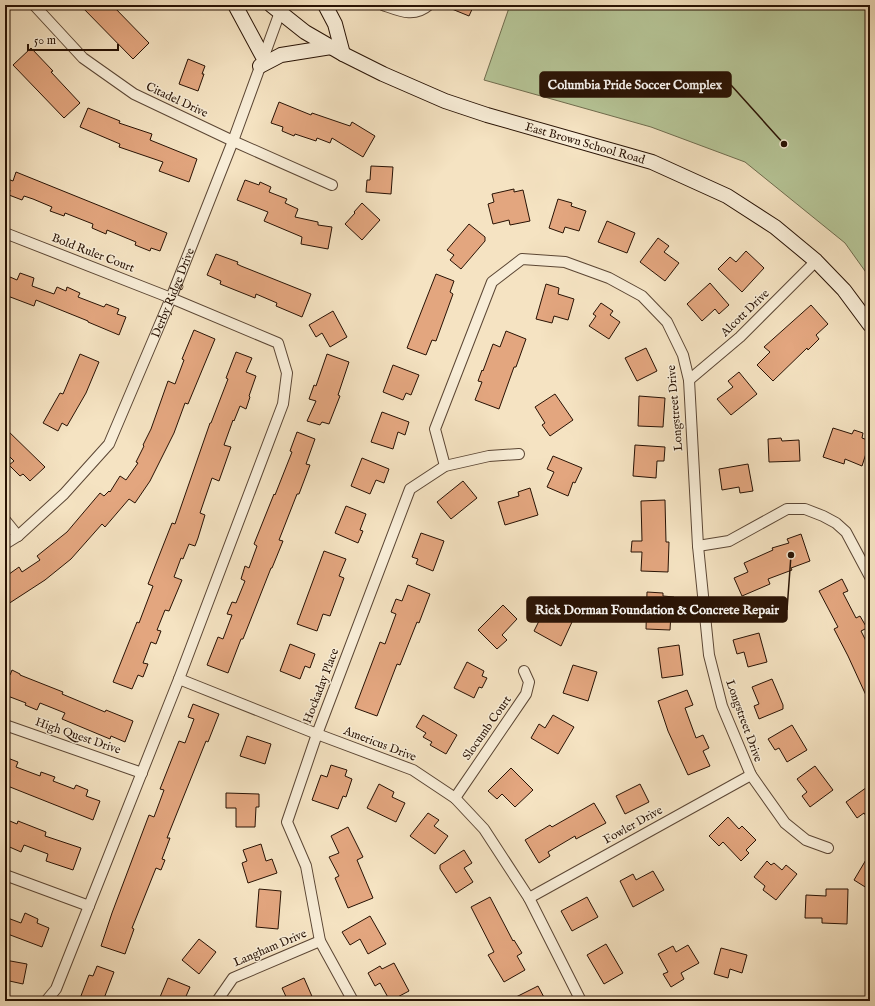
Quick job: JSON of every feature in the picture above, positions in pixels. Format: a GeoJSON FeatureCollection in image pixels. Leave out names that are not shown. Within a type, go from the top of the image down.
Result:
{"type":"FeatureCollection","features":[{"type":"Feature","properties":{"kind":"main road"},"geometry":{"type":"LineString","coordinates":[[235,5],[262,61],[281,55],[337,51],[335,24],[325,5]]}},
{"type":"Feature","properties":{"kind":"main road","name":"East Brown School Road"},"geometry":{"type":"LineString","coordinates":[[278,7],[305,32],[337,51],[382,74],[445,101],[487,115],[652,162],[727,196],[776,227],[816,261],[844,290],[870,325]]}},
{"type":"Feature","properties":{"kind":"street","name":"Citadel Drive"},"geometry":{"type":"LineString","coordinates":[[34,5],[83,58],[134,94],[233,141],[332,185]]}},
{"type":"Feature","properties":{"kind":"street"},"geometry":{"type":"LineString","coordinates":[[383,5],[400,11],[416,13],[429,5]]}},
{"type":"Feature","properties":{"kind":"street","name":"Derby Ridge Drive"},"geometry":{"type":"LineString","coordinates":[[5,544],[18,536],[64,494],[108,444],[171,298],[233,141],[262,61],[278,7]]}},
{"type":"Feature","properties":{"kind":"street","name":"Bold Ruler Court"},"geometry":{"type":"LineString","coordinates":[[5,233],[171,298],[278,343],[287,373],[283,404],[179,679]]}},
{"type":"Feature","properties":{"kind":"street","name":"Longstreet Drive"},"geometry":{"type":"LineString","coordinates":[[445,466],[435,428],[492,282],[522,259],[565,262],[610,278],[642,296],[667,322],[683,355],[689,380],[698,546],[709,655],[722,706],[751,775],[785,823],[806,840],[828,848]]}},
{"type":"Feature","properties":{"kind":"street","name":"Alcott Drive"},"geometry":{"type":"LineString","coordinates":[[689,380],[740,337],[816,261]]}},
{"type":"Feature","properties":{"kind":"street","name":"Hockaday Place"},"geometry":{"type":"LineString","coordinates":[[353,1001],[320,941],[306,866],[287,822],[316,734],[410,489],[445,466],[490,456],[519,454]]}},
{"type":"Feature","properties":{"kind":"street"},"geometry":{"type":"LineString","coordinates":[[698,546],[728,541],[787,509],[805,509],[836,523],[846,532],[870,577]]}},
{"type":"Feature","properties":{"kind":"street"},"geometry":{"type":"LineString","coordinates":[[5,520],[18,536]]}},
{"type":"Feature","properties":{"kind":"street","name":"Slocumb Court"},"geometry":{"type":"LineString","coordinates":[[455,798],[526,694],[529,682],[524,671]]}},
{"type":"Feature","properties":{"kind":"street"},"geometry":{"type":"LineString","coordinates":[[46,1001],[56,989],[179,679]]}},
{"type":"Feature","properties":{"kind":"street","name":"Americus Drive"},"geometry":{"type":"LineString","coordinates":[[179,679],[316,734],[413,770],[455,798],[484,829],[529,898],[580,1001]]}},
{"type":"Feature","properties":{"kind":"street","name":"High Quest Drive"},"geometry":{"type":"LineString","coordinates":[[5,725],[142,773]]}},
{"type":"Feature","properties":{"kind":"street","name":"Fowler Drive"},"geometry":{"type":"LineString","coordinates":[[529,898],[751,775]]}},
{"type":"Feature","properties":{"kind":"street"},"geometry":{"type":"LineString","coordinates":[[5,875],[89,906]]}},
{"type":"Feature","properties":{"kind":"street","name":"Langham Drive"},"geometry":{"type":"LineString","coordinates":[[217,1001],[233,978],[320,941]]}},
{"type":"Feature","properties":{"kind":"green space"},"geometry":{"type":"Polygon","coordinates":[[[510,5],[870,5],[870,278],[845,243],[745,162],[651,127],[484,80],[510,5]]]}},
{"type":"Feature","properties":{"kind":"building"},"geometry":{"type":"Polygon","coordinates":[[[80,5],[112,5],[149,43],[133,59],[80,5]]]}},
{"type":"Feature","properties":{"kind":"building"},"geometry":{"type":"Polygon","coordinates":[[[442,5],[474,5],[469,16],[442,5]]]}},
{"type":"Feature","properties":{"kind":"building"},"geometry":{"type":"Polygon","coordinates":[[[31,48],[80,103],[64,118],[13,65],[31,48]]]}},
{"type":"Feature","properties":{"kind":"building"},"geometry":{"type":"Polygon","coordinates":[[[188,59],[205,66],[198,91],[179,84],[188,59]]]}},
{"type":"Feature","properties":{"kind":"building"},"geometry":{"type":"Polygon","coordinates":[[[279,102],[311,115],[312,113],[350,126],[352,122],[375,136],[363,157],[332,138],[330,143],[317,138],[316,141],[295,134],[294,136],[282,131],[283,127],[271,123],[279,102]]]}},
{"type":"Feature","properties":{"kind":"building"},"geometry":{"type":"Polygon","coordinates":[[[88,108],[120,121],[119,123],[152,134],[150,140],[197,159],[189,182],[159,171],[163,162],[119,147],[120,144],[80,127],[88,108]]]}},
{"type":"Feature","properties":{"kind":"building"},"geometry":{"type":"Polygon","coordinates":[[[371,166],[393,167],[391,194],[366,192],[367,180],[370,180],[371,166]]]}},
{"type":"Feature","properties":{"kind":"building"},"geometry":{"type":"Polygon","coordinates":[[[16,172],[167,233],[160,251],[151,248],[150,251],[135,245],[136,242],[107,230],[106,234],[92,228],[93,224],[65,213],[64,216],[50,211],[52,207],[33,199],[24,196],[22,200],[9,195],[10,190],[5,188],[5,178],[13,181],[16,172]]]}},
{"type":"Feature","properties":{"kind":"building"},"geometry":{"type":"Polygon","coordinates":[[[245,180],[259,185],[260,182],[271,187],[269,192],[287,199],[285,203],[298,209],[295,217],[318,222],[318,225],[332,227],[328,249],[301,244],[302,237],[264,221],[268,212],[237,200],[245,180]]]}},
{"type":"Feature","properties":{"kind":"building"},"geometry":{"type":"Polygon","coordinates":[[[514,189],[514,192],[523,190],[530,221],[510,225],[509,220],[493,224],[488,204],[494,202],[492,194],[514,189]]]}},
{"type":"Feature","properties":{"kind":"building"},"geometry":{"type":"Polygon","coordinates":[[[558,199],[572,203],[571,206],[586,211],[579,231],[565,227],[563,233],[549,228],[558,199]]]}},
{"type":"Feature","properties":{"kind":"building"},"geometry":{"type":"Polygon","coordinates":[[[362,203],[380,220],[362,240],[345,224],[362,203]]]}},
{"type":"Feature","properties":{"kind":"building"},"geometry":{"type":"Polygon","coordinates":[[[607,221],[635,233],[627,253],[598,242],[607,221]]]}},
{"type":"Feature","properties":{"kind":"building"},"geometry":{"type":"Polygon","coordinates":[[[469,224],[485,237],[485,241],[461,269],[450,260],[454,255],[447,250],[469,224]]]}},
{"type":"Feature","properties":{"kind":"building"},"geometry":{"type":"Polygon","coordinates":[[[658,238],[669,246],[664,252],[679,263],[665,281],[640,262],[658,238]]]}},
{"type":"Feature","properties":{"kind":"building"},"geometry":{"type":"Polygon","coordinates":[[[746,251],[764,268],[742,292],[718,269],[730,257],[736,262],[746,251]]]}},
{"type":"Feature","properties":{"kind":"building"},"geometry":{"type":"Polygon","coordinates":[[[216,254],[238,262],[237,264],[241,266],[311,294],[302,317],[276,306],[277,303],[256,294],[255,298],[220,284],[221,281],[207,275],[216,254]]]}},
{"type":"Feature","properties":{"kind":"building"},"geometry":{"type":"Polygon","coordinates":[[[20,273],[34,278],[32,286],[54,294],[57,287],[66,291],[67,287],[80,293],[78,297],[104,307],[106,304],[119,309],[117,314],[126,317],[119,335],[36,300],[34,306],[5,295],[10,277],[17,280],[20,273]]]}},
{"type":"Feature","properties":{"kind":"building"},"geometry":{"type":"Polygon","coordinates":[[[436,274],[454,281],[450,292],[453,294],[436,341],[432,340],[426,355],[407,348],[436,274]]]}},
{"type":"Feature","properties":{"kind":"building"},"geometry":{"type":"Polygon","coordinates":[[[710,283],[729,305],[719,314],[715,309],[702,321],[687,304],[710,283]]]}},
{"type":"Feature","properties":{"kind":"building"},"geometry":{"type":"Polygon","coordinates":[[[546,284],[559,288],[558,294],[574,299],[568,320],[554,316],[552,323],[536,319],[546,284]]]}},
{"type":"Feature","properties":{"kind":"building"},"geometry":{"type":"Polygon","coordinates":[[[601,303],[613,311],[610,315],[620,322],[609,339],[589,326],[596,316],[593,314],[601,303]]]}},
{"type":"Feature","properties":{"kind":"building"},"geometry":{"type":"Polygon","coordinates":[[[811,305],[828,324],[816,335],[819,339],[808,350],[807,348],[773,381],[757,365],[770,352],[764,347],[811,305]]]}},
{"type":"Feature","properties":{"kind":"building"},"geometry":{"type":"Polygon","coordinates":[[[333,311],[347,337],[330,347],[322,333],[316,337],[309,325],[333,311]]]}},
{"type":"Feature","properties":{"kind":"building"},"geometry":{"type":"Polygon","coordinates":[[[194,330],[215,339],[188,404],[185,403],[174,433],[150,481],[135,503],[129,499],[105,527],[102,524],[71,559],[45,580],[5,606],[5,577],[19,567],[22,572],[40,560],[37,556],[67,532],[100,493],[104,496],[109,491],[110,492],[120,476],[126,480],[138,463],[136,462],[151,429],[168,381],[175,384],[184,360],[182,359],[194,330]]]}},
{"type":"Feature","properties":{"kind":"building"},"geometry":{"type":"Polygon","coordinates":[[[506,331],[526,339],[499,409],[475,400],[482,382],[478,381],[493,344],[500,347],[506,331]]]}},
{"type":"Feature","properties":{"kind":"building"},"geometry":{"type":"Polygon","coordinates":[[[646,348],[657,371],[637,381],[625,358],[646,348]]]}},
{"type":"Feature","properties":{"kind":"building"},"geometry":{"type":"Polygon","coordinates":[[[236,352],[252,358],[246,372],[256,376],[249,396],[250,397],[246,409],[240,406],[234,421],[233,420],[224,445],[231,447],[219,481],[212,478],[200,513],[205,515],[195,546],[189,544],[183,559],[181,558],[174,577],[182,580],[169,611],[165,610],[157,630],[161,631],[156,644],[151,642],[143,663],[148,664],[143,677],[138,675],[132,689],[113,682],[137,622],[139,623],[153,586],[148,584],[172,523],[175,524],[210,423],[228,379],[226,378],[236,352]]]}},
{"type":"Feature","properties":{"kind":"building"},"geometry":{"type":"Polygon","coordinates":[[[80,354],[99,362],[86,393],[67,426],[62,423],[58,431],[43,423],[60,393],[63,394],[80,354]]]}},
{"type":"Feature","properties":{"kind":"building"},"geometry":{"type":"Polygon","coordinates":[[[327,354],[349,362],[338,395],[340,396],[329,424],[322,422],[320,425],[307,421],[316,401],[309,399],[314,385],[316,386],[327,354]]]}},
{"type":"Feature","properties":{"kind":"building"},"geometry":{"type":"Polygon","coordinates":[[[393,365],[419,375],[411,395],[406,393],[403,400],[383,392],[393,365]]]}},
{"type":"Feature","properties":{"kind":"building"},"geometry":{"type":"Polygon","coordinates":[[[739,372],[757,394],[731,415],[717,399],[733,387],[728,381],[739,372]]]}},
{"type":"Feature","properties":{"kind":"building"},"geometry":{"type":"Polygon","coordinates":[[[555,394],[573,420],[550,436],[542,425],[545,423],[535,407],[555,394]]]}},
{"type":"Feature","properties":{"kind":"building"},"geometry":{"type":"Polygon","coordinates":[[[639,396],[665,398],[663,427],[638,426],[639,396]]]}},
{"type":"Feature","properties":{"kind":"building"},"geometry":{"type":"Polygon","coordinates":[[[382,412],[409,422],[405,435],[398,432],[393,449],[371,442],[382,412]]]}},
{"type":"Feature","properties":{"kind":"building"},"geometry":{"type":"Polygon","coordinates":[[[5,428],[45,467],[30,481],[23,474],[20,476],[9,465],[14,461],[5,452],[5,428]]]}},
{"type":"Feature","properties":{"kind":"building"},"geometry":{"type":"Polygon","coordinates":[[[833,428],[852,434],[854,430],[863,433],[862,438],[870,441],[862,466],[845,459],[844,464],[823,457],[833,428]]]}},
{"type":"Feature","properties":{"kind":"building"},"geometry":{"type":"Polygon","coordinates":[[[297,432],[315,439],[306,464],[310,465],[279,540],[283,541],[228,673],[207,665],[218,637],[223,639],[232,615],[227,614],[232,602],[236,603],[245,581],[241,579],[245,566],[249,568],[257,546],[254,544],[292,452],[290,451],[297,432]]]}},
{"type":"Feature","properties":{"kind":"building"},"geometry":{"type":"Polygon","coordinates":[[[781,438],[782,441],[799,440],[800,461],[769,462],[768,439],[781,438]]]}},
{"type":"Feature","properties":{"kind":"building"},"geometry":{"type":"Polygon","coordinates":[[[635,445],[665,447],[664,461],[657,461],[656,478],[633,476],[635,445]]]}},
{"type":"Feature","properties":{"kind":"building"},"geometry":{"type":"Polygon","coordinates":[[[553,456],[582,468],[575,483],[573,482],[568,496],[547,487],[554,472],[547,469],[553,456]]]}},
{"type":"Feature","properties":{"kind":"building"},"geometry":{"type":"Polygon","coordinates":[[[362,458],[389,469],[384,483],[376,480],[370,494],[351,486],[362,458]]]}},
{"type":"Feature","properties":{"kind":"building"},"geometry":{"type":"Polygon","coordinates":[[[748,464],[753,491],[740,493],[739,487],[722,490],[719,469],[748,464]]]}},
{"type":"Feature","properties":{"kind":"building"},"geometry":{"type":"Polygon","coordinates":[[[463,481],[477,498],[451,519],[437,502],[463,481]]]}},
{"type":"Feature","properties":{"kind":"building"},"geometry":{"type":"Polygon","coordinates":[[[530,488],[538,515],[505,525],[498,502],[519,496],[518,492],[530,488]]]}},
{"type":"Feature","properties":{"kind":"building"},"geometry":{"type":"Polygon","coordinates":[[[665,500],[666,542],[669,542],[668,572],[641,571],[642,552],[631,552],[632,541],[642,541],[641,501],[665,500]]]}},
{"type":"Feature","properties":{"kind":"building"},"geometry":{"type":"Polygon","coordinates":[[[346,506],[366,514],[360,530],[363,531],[358,543],[335,533],[346,506]]]}},
{"type":"Feature","properties":{"kind":"building"},"geometry":{"type":"Polygon","coordinates":[[[421,533],[444,541],[433,571],[416,564],[418,559],[412,557],[421,533]]]}},
{"type":"Feature","properties":{"kind":"building"},"geometry":{"type":"Polygon","coordinates":[[[801,534],[810,561],[768,579],[770,584],[742,596],[734,578],[748,572],[744,563],[773,550],[772,548],[789,543],[787,539],[801,534]]]}},
{"type":"Feature","properties":{"kind":"building"},"geometry":{"type":"Polygon","coordinates":[[[324,551],[346,559],[339,576],[344,578],[330,616],[323,614],[317,631],[297,624],[324,551]]]}},
{"type":"Feature","properties":{"kind":"building"},"geometry":{"type":"Polygon","coordinates":[[[842,579],[848,591],[843,593],[856,618],[860,616],[867,628],[861,631],[870,649],[870,704],[834,629],[838,627],[819,591],[842,579]]]}},
{"type":"Feature","properties":{"kind":"building"},"geometry":{"type":"Polygon","coordinates":[[[408,585],[430,594],[400,665],[397,664],[377,716],[355,708],[380,642],[385,644],[396,614],[391,612],[396,599],[402,601],[408,585]]]}},
{"type":"Feature","properties":{"kind":"building"},"geometry":{"type":"Polygon","coordinates":[[[647,592],[663,593],[663,596],[674,597],[674,613],[671,613],[670,630],[646,629],[647,592]]]}},
{"type":"Feature","properties":{"kind":"building"},"geometry":{"type":"Polygon","coordinates":[[[503,605],[517,619],[502,635],[507,640],[497,649],[478,630],[503,605]]]}},
{"type":"Feature","properties":{"kind":"building"},"geometry":{"type":"Polygon","coordinates":[[[545,609],[572,622],[561,646],[534,631],[545,609]]]}},
{"type":"Feature","properties":{"kind":"building"},"geometry":{"type":"Polygon","coordinates":[[[759,633],[767,662],[748,667],[744,652],[737,654],[733,640],[759,633]]]}},
{"type":"Feature","properties":{"kind":"building"},"geometry":{"type":"Polygon","coordinates":[[[290,644],[315,654],[310,668],[305,666],[300,679],[280,671],[290,644]]]}},
{"type":"Feature","properties":{"kind":"building"},"geometry":{"type":"Polygon","coordinates":[[[679,645],[683,675],[662,678],[658,648],[679,645]]]}},
{"type":"Feature","properties":{"kind":"building"},"geometry":{"type":"Polygon","coordinates":[[[467,662],[484,671],[482,676],[487,678],[482,688],[479,687],[474,698],[454,688],[467,662]]]}},
{"type":"Feature","properties":{"kind":"building"},"geometry":{"type":"Polygon","coordinates":[[[573,665],[597,672],[588,701],[563,693],[573,665]]]}},
{"type":"Feature","properties":{"kind":"building"},"geometry":{"type":"Polygon","coordinates":[[[12,670],[20,675],[63,692],[62,694],[105,712],[106,710],[133,721],[125,742],[111,736],[110,739],[62,719],[65,713],[40,703],[37,710],[25,705],[26,703],[5,695],[5,673],[10,675],[12,670]]]}},
{"type":"Feature","properties":{"kind":"building"},"geometry":{"type":"Polygon","coordinates":[[[772,679],[783,705],[783,709],[759,719],[754,706],[759,704],[752,687],[772,679]]]}},
{"type":"Feature","properties":{"kind":"building"},"geometry":{"type":"Polygon","coordinates":[[[687,690],[693,705],[685,708],[696,738],[703,735],[709,748],[703,751],[710,766],[688,775],[668,731],[658,701],[687,690]]]}},
{"type":"Feature","properties":{"kind":"building"},"geometry":{"type":"Polygon","coordinates":[[[193,704],[219,714],[208,742],[206,741],[167,838],[170,838],[162,859],[165,860],[161,870],[156,868],[132,928],[134,929],[125,954],[101,946],[149,815],[154,817],[164,790],[160,789],[179,741],[185,743],[194,719],[188,717],[193,704]]]}},
{"type":"Feature","properties":{"kind":"building"},"geometry":{"type":"Polygon","coordinates":[[[423,715],[457,735],[446,754],[430,745],[432,742],[423,737],[426,733],[416,727],[423,715]]]}},
{"type":"Feature","properties":{"kind":"building"},"geometry":{"type":"Polygon","coordinates":[[[553,715],[574,727],[558,754],[531,738],[539,724],[545,728],[553,715]]]}},
{"type":"Feature","properties":{"kind":"building"},"geometry":{"type":"Polygon","coordinates":[[[792,725],[807,750],[787,762],[779,748],[775,750],[768,739],[792,725]]]}},
{"type":"Feature","properties":{"kind":"building"},"geometry":{"type":"Polygon","coordinates":[[[247,736],[271,744],[265,764],[240,756],[247,736]]]}},
{"type":"Feature","properties":{"kind":"building"},"geometry":{"type":"Polygon","coordinates":[[[5,757],[18,762],[16,767],[40,776],[41,772],[55,777],[53,781],[74,789],[76,785],[88,790],[86,796],[100,801],[93,820],[5,785],[5,757]]]}},
{"type":"Feature","properties":{"kind":"building"},"geometry":{"type":"Polygon","coordinates":[[[331,765],[347,770],[345,776],[352,779],[346,797],[343,796],[338,809],[312,800],[321,775],[327,777],[331,765]]]}},
{"type":"Feature","properties":{"kind":"building"},"geometry":{"type":"Polygon","coordinates":[[[815,766],[833,790],[810,807],[802,796],[807,792],[797,779],[815,766]]]}},
{"type":"Feature","properties":{"kind":"building"},"geometry":{"type":"Polygon","coordinates":[[[511,768],[533,790],[515,807],[502,794],[497,799],[488,791],[511,768]]]}},
{"type":"Feature","properties":{"kind":"building"},"geometry":{"type":"Polygon","coordinates":[[[379,784],[394,792],[392,797],[405,803],[396,822],[367,808],[379,784]]]}},
{"type":"Feature","properties":{"kind":"building"},"geometry":{"type":"Polygon","coordinates":[[[640,784],[649,802],[625,814],[616,796],[640,784]]]}},
{"type":"Feature","properties":{"kind":"building"},"geometry":{"type":"Polygon","coordinates":[[[870,785],[870,822],[864,813],[857,818],[846,802],[870,785]]]}},
{"type":"Feature","properties":{"kind":"building"},"geometry":{"type":"Polygon","coordinates":[[[226,793],[259,794],[259,807],[256,807],[255,827],[236,827],[236,808],[226,808],[226,793]]]}},
{"type":"Feature","properties":{"kind":"building"},"geometry":{"type":"Polygon","coordinates":[[[594,803],[606,823],[576,839],[575,836],[548,852],[550,856],[539,863],[525,840],[550,825],[552,827],[594,803]]]}},
{"type":"Feature","properties":{"kind":"building"},"geometry":{"type":"Polygon","coordinates":[[[428,813],[439,820],[434,826],[448,836],[435,854],[410,836],[428,813]]]}},
{"type":"Feature","properties":{"kind":"building"},"geometry":{"type":"Polygon","coordinates":[[[728,817],[739,829],[742,826],[756,840],[746,850],[749,853],[741,861],[723,842],[719,846],[709,836],[728,817]]]}},
{"type":"Feature","properties":{"kind":"building"},"geometry":{"type":"Polygon","coordinates":[[[5,819],[17,824],[18,821],[46,832],[45,836],[81,848],[73,870],[46,861],[48,854],[24,845],[21,852],[5,845],[5,819]]]}},
{"type":"Feature","properties":{"kind":"building"},"geometry":{"type":"Polygon","coordinates":[[[348,827],[363,857],[357,860],[373,898],[348,908],[335,878],[339,876],[329,857],[339,853],[331,836],[348,827]]]}},
{"type":"Feature","properties":{"kind":"building"},"geometry":{"type":"Polygon","coordinates":[[[261,844],[266,861],[272,859],[277,873],[248,883],[242,863],[247,861],[243,850],[261,844]]]}},
{"type":"Feature","properties":{"kind":"building"},"geometry":{"type":"Polygon","coordinates":[[[464,850],[472,863],[464,868],[473,882],[456,893],[440,869],[440,865],[464,850]]]}},
{"type":"Feature","properties":{"kind":"building"},"geometry":{"type":"Polygon","coordinates":[[[870,853],[870,890],[854,880],[870,853]]]}},
{"type":"Feature","properties":{"kind":"building"},"geometry":{"type":"Polygon","coordinates":[[[767,861],[771,865],[774,863],[782,870],[786,865],[797,874],[776,900],[763,890],[765,886],[754,877],[767,861]]]}},
{"type":"Feature","properties":{"kind":"building"},"geometry":{"type":"Polygon","coordinates":[[[653,871],[664,890],[633,907],[620,881],[633,874],[636,880],[653,871]]]}},
{"type":"Feature","properties":{"kind":"building"},"geometry":{"type":"Polygon","coordinates":[[[259,889],[281,891],[278,929],[256,927],[259,889]]]}},
{"type":"Feature","properties":{"kind":"building"},"geometry":{"type":"Polygon","coordinates":[[[826,889],[848,889],[847,924],[822,923],[822,918],[805,918],[806,895],[826,896],[826,889]]]}},
{"type":"Feature","properties":{"kind":"building"},"geometry":{"type":"Polygon","coordinates":[[[490,897],[513,941],[514,940],[522,953],[517,956],[525,970],[504,982],[488,955],[494,952],[471,907],[490,897]]]}},
{"type":"Feature","properties":{"kind":"building"},"geometry":{"type":"Polygon","coordinates":[[[587,897],[598,917],[572,931],[561,911],[587,897]]]}},
{"type":"Feature","properties":{"kind":"building"},"geometry":{"type":"Polygon","coordinates":[[[25,913],[38,919],[37,923],[49,928],[42,947],[5,933],[5,917],[21,923],[25,913]]]}},
{"type":"Feature","properties":{"kind":"building"},"geometry":{"type":"Polygon","coordinates":[[[370,916],[386,944],[368,954],[360,939],[350,945],[342,932],[370,916]]]}},
{"type":"Feature","properties":{"kind":"building"},"geometry":{"type":"Polygon","coordinates":[[[199,939],[216,952],[199,974],[182,960],[199,939]]]}},
{"type":"Feature","properties":{"kind":"building"},"geometry":{"type":"Polygon","coordinates":[[[606,944],[623,973],[604,984],[587,955],[606,944]]]}},
{"type":"Feature","properties":{"kind":"building"},"geometry":{"type":"Polygon","coordinates":[[[688,945],[699,963],[681,973],[684,979],[671,987],[663,974],[668,972],[658,954],[673,946],[676,952],[688,945]]]}},
{"type":"Feature","properties":{"kind":"building"},"geometry":{"type":"Polygon","coordinates":[[[721,948],[747,955],[742,973],[730,969],[728,978],[714,974],[721,948]]]}},
{"type":"Feature","properties":{"kind":"building"},"geometry":{"type":"Polygon","coordinates":[[[5,960],[27,964],[23,984],[5,980],[5,960]]]}},
{"type":"Feature","properties":{"kind":"building"},"geometry":{"type":"Polygon","coordinates":[[[394,963],[409,991],[390,1001],[380,983],[375,986],[368,973],[380,966],[382,969],[394,963]]]}},
{"type":"Feature","properties":{"kind":"building"},"geometry":{"type":"Polygon","coordinates":[[[97,966],[114,972],[103,1001],[79,1001],[89,975],[93,976],[97,966]]]}},
{"type":"Feature","properties":{"kind":"building"},"geometry":{"type":"Polygon","coordinates":[[[168,978],[190,987],[184,1001],[162,1001],[163,998],[160,997],[168,978]]]}},
{"type":"Feature","properties":{"kind":"building"},"geometry":{"type":"Polygon","coordinates":[[[304,978],[314,1001],[288,1001],[282,988],[304,978]]]}},
{"type":"Feature","properties":{"kind":"building"},"geometry":{"type":"Polygon","coordinates":[[[538,986],[546,1001],[508,1001],[538,986]]]}},
{"type":"Feature","properties":{"kind":"place","name":"Columbia Pride Soccer Complex"},"geometry":{"type":"Point","coordinates":[784,144]}},
{"type":"Feature","properties":{"kind":"place","name":"Rick Dorman Foundation & Concrete Repair"},"geometry":{"type":"Point","coordinates":[791,555]}}]}
